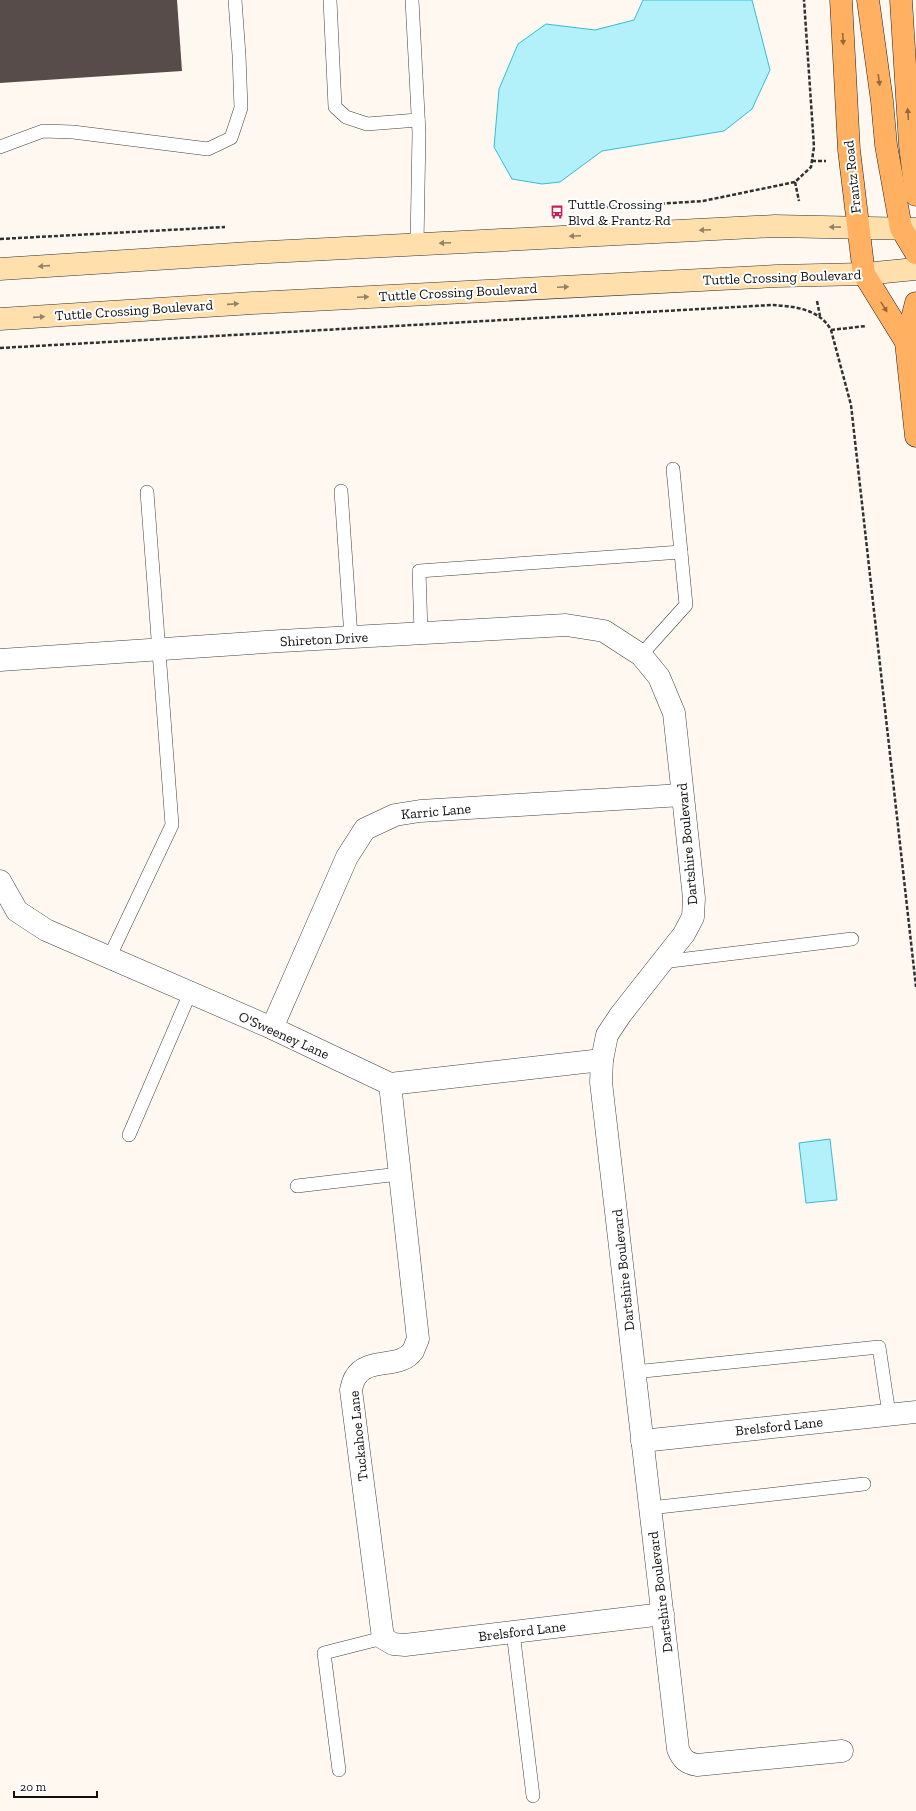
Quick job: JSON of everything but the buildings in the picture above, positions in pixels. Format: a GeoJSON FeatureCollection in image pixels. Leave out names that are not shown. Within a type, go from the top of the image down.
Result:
{"type":"FeatureCollection","features":[{"type":"Feature","properties":{"kind":"main road","name":"Frantz Road"},"geometry":{"type":"LineString","coordinates":[[841,0],[848,150],[864,274],[906,342]]}},
{"type":"Feature","properties":{"kind":"main road"},"geometry":{"type":"LineString","coordinates":[[868,0],[882,101],[886,145],[916,253]]}},
{"type":"Feature","properties":{"kind":"main road"},"geometry":{"type":"LineString","coordinates":[[901,0],[910,145],[916,195]]}},
{"type":"Feature","properties":{"kind":"main road"},"geometry":{"type":"LineString","coordinates":[[0,270],[416,244],[775,226],[909,229]]}},
{"type":"Feature","properties":{"kind":"main road","name":"Tuttle Crossing Boulevard"},"geometry":{"type":"LineString","coordinates":[[0,319],[253,303],[777,276],[864,274],[916,269]]}},
{"type":"Feature","properties":{"kind":"main road","name":"Frantz Road"},"geometry":{"type":"LineString","coordinates":[[916,303],[906,342],[916,436]]}},
{"type":"Feature","properties":{"kind":"street","name":"Shireton Drive"},"geometry":{"type":"LineString","coordinates":[[0,660],[351,637],[566,625],[604,631],[641,655]]}},
{"type":"Feature","properties":{"kind":"street","name":"Dartshire Boulevard"},"geometry":{"type":"LineString","coordinates":[[641,655],[659,677],[674,713],[694,898],[693,917],[684,934],[621,1014],[607,1035],[602,1060],[601,1082],[678,1749],[681,1757],[688,1763],[697,1765],[842,1751]]}},
{"type":"Feature","properties":{"kind":"street","name":"Karric Lane"},"geometry":{"type":"LineString","coordinates":[[272,1028],[347,857],[365,829],[395,815],[420,811],[682,795]]}},
{"type":"Feature","properties":{"kind":"street","name":"O'Sweeney Lane"},"geometry":{"type":"LineString","coordinates":[[0,881],[17,911],[46,930],[272,1028],[390,1084]]}},
{"type":"Feature","properties":{"kind":"street"},"geometry":{"type":"LineString","coordinates":[[390,1084],[602,1060]]}},
{"type":"Feature","properties":{"kind":"street","name":"Tuckahoe Lane"},"geometry":{"type":"LineString","coordinates":[[384,1638],[351,1390],[355,1377],[364,1368],[376,1364],[402,1360],[413,1351],[418,1339],[390,1084]]}},
{"type":"Feature","properties":{"kind":"street","name":"Brelsford Lane"},"geometry":{"type":"LineString","coordinates":[[642,1441],[916,1412]]}},
{"type":"Feature","properties":{"kind":"street","name":"Brelsford Lane"},"geometry":{"type":"LineString","coordinates":[[384,1638],[393,1644],[405,1645],[663,1614]]}},
{"type":"Feature","properties":{"kind":"lane"},"geometry":{"type":"LineString","coordinates":[[0,147],[43,131],[73,132],[208,149],[231,138],[241,108],[235,0]]}},
{"type":"Feature","properties":{"kind":"lane"},"geometry":{"type":"LineString","coordinates":[[330,0],[335,107],[346,117],[366,124],[418,120]]}},
{"type":"Feature","properties":{"kind":"lane"},"geometry":{"type":"LineString","coordinates":[[412,0],[418,120],[416,244]]}},
{"type":"Feature","properties":{"kind":"lane"},"geometry":{"type":"LineString","coordinates":[[641,655],[686,605],[673,469]]}},
{"type":"Feature","properties":{"kind":"lane"},"geometry":{"type":"LineString","coordinates":[[341,491],[351,637]]}},
{"type":"Feature","properties":{"kind":"lane"},"geometry":{"type":"LineString","coordinates":[[109,958],[172,825],[147,492]]}},
{"type":"Feature","properties":{"kind":"lane"},"geometry":{"type":"LineString","coordinates":[[421,633],[419,571],[681,552]]}},
{"type":"Feature","properties":{"kind":"lane"},"geometry":{"type":"LineString","coordinates":[[662,962],[852,939]]}},
{"type":"Feature","properties":{"kind":"lane"},"geometry":{"type":"LineString","coordinates":[[129,1135],[190,993]]}},
{"type":"Feature","properties":{"kind":"lane"},"geometry":{"type":"LineString","coordinates":[[297,1186],[399,1174]]}},
{"type":"Feature","properties":{"kind":"lane"},"geometry":{"type":"LineString","coordinates":[[634,1372],[879,1347],[889,1414]]}},
{"type":"Feature","properties":{"kind":"lane"},"geometry":{"type":"LineString","coordinates":[[650,1508],[864,1484]]}},
{"type":"Feature","properties":{"kind":"lane"},"geometry":{"type":"LineString","coordinates":[[513,1632],[533,1796]]}},
{"type":"Feature","properties":{"kind":"lane"},"geometry":{"type":"LineString","coordinates":[[339,1770],[324,1653],[384,1638]]}},
{"type":"Feature","properties":{"kind":"path"},"geometry":{"type":"LineString","coordinates":[[592,208],[703,201],[795,182],[811,167],[814,147],[804,0]]}},
{"type":"Feature","properties":{"kind":"path"},"geometry":{"type":"LineString","coordinates":[[0,239],[230,227]]}},
{"type":"Feature","properties":{"kind":"path"},"geometry":{"type":"LineString","coordinates":[[0,348],[772,305],[795,306],[820,316],[831,330],[851,405],[916,987]]}},
{"type":"Feature","properties":{"kind":"water"},"geometry":{"type":"Polygon","coordinates":[[[643,0],[752,0],[770,70],[752,109],[724,131],[602,151],[560,182],[542,184],[512,179],[494,147],[499,89],[518,44],[546,24],[595,30],[634,20],[643,0]]]}},
{"type":"Feature","properties":{"kind":"water"},"geometry":{"type":"Polygon","coordinates":[[[830,1139],[837,1200],[806,1203],[799,1143],[830,1139]]]}},
{"type":"Feature","properties":{"kind":"place","name":"Tuttle Crossing Blvd & Frantz Rd"},"geometry":{"type":"Point","coordinates":[557,212]}}]}
